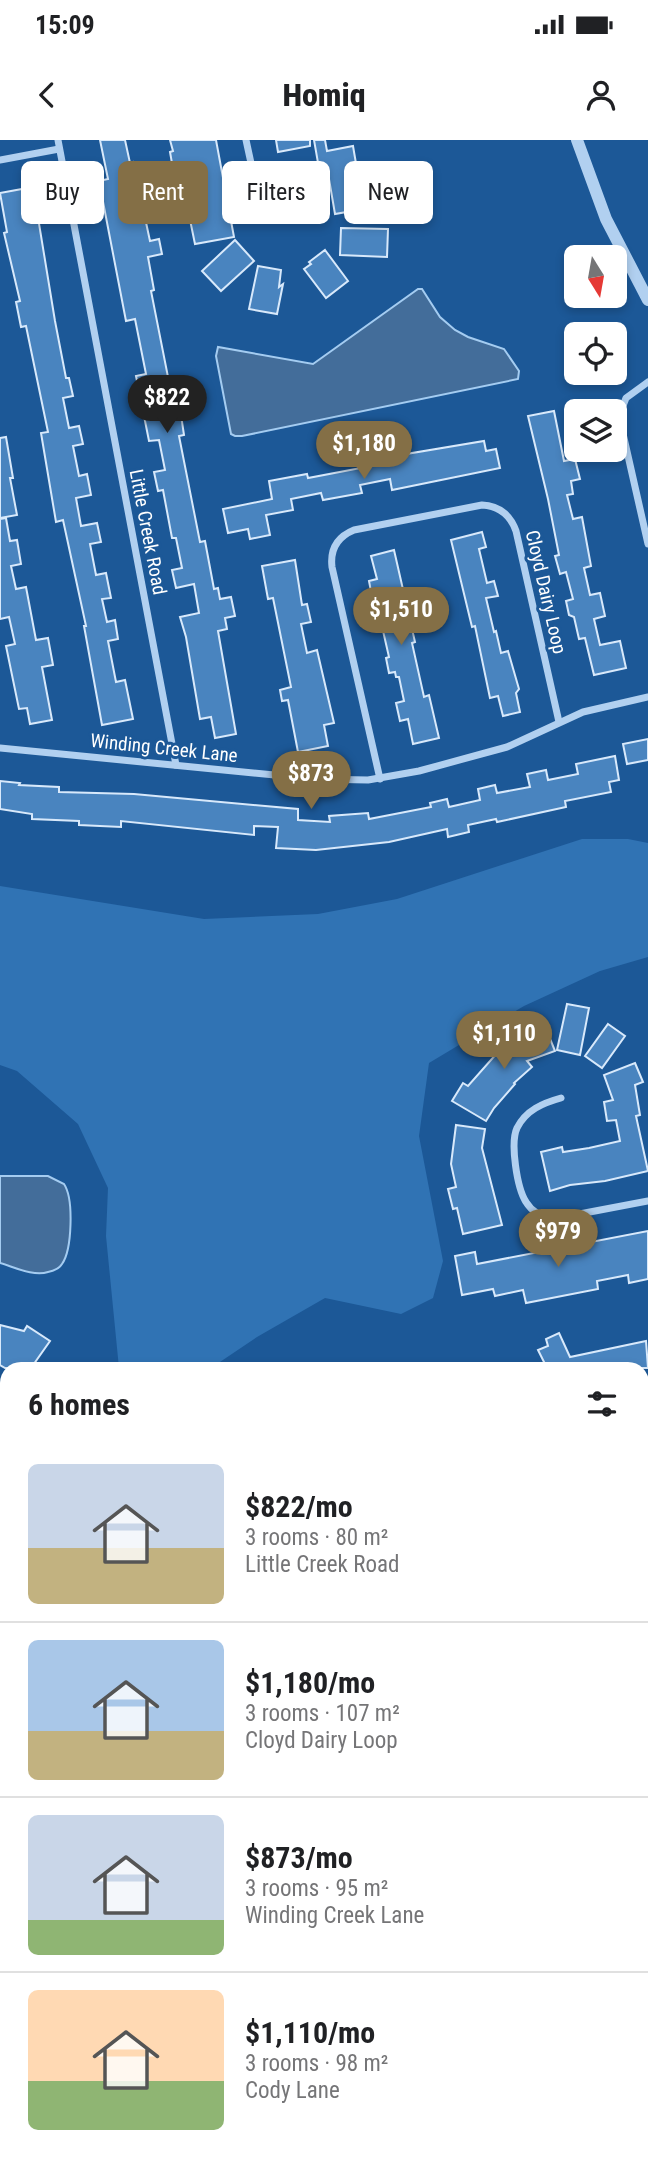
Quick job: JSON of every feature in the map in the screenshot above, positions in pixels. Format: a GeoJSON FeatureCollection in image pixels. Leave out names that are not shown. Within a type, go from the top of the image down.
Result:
{"type":"FeatureCollection","features":[{"type":"Feature","properties":{"kind":"street","name":"Little Creek Road"},"geometry":{"type":"LineString","coordinates":[[58,140],[176,765]]}},
{"type":"Feature","properties":{"kind":"street"},"geometry":{"type":"LineString","coordinates":[[246,140],[251,161]]}},
{"type":"Feature","properties":{"kind":"street"},"geometry":{"type":"LineString","coordinates":[[577,140],[606,219],[648,300]]}},
{"type":"Feature","properties":{"kind":"street"},"geometry":{"type":"LineString","coordinates":[[0,160],[59,149]]}},
{"type":"Feature","properties":{"kind":"street"},"geometry":{"type":"LineString","coordinates":[[648,382],[626,398],[619,416],[648,544]]}},
{"type":"Feature","properties":{"kind":"street","name":"Cloyd Dairy Loop"},"geometry":{"type":"LineString","coordinates":[[380,779],[332,568],[336,544],[354,530],[482,505],[504,512],[516,531],[559,722]]}},
{"type":"Feature","properties":{"kind":"street","name":"Winding Creek Lane"},"geometry":{"type":"LineString","coordinates":[[0,748],[335,780],[380,779],[507,747],[583,712],[648,697]]}},
{"type":"Feature","properties":{"kind":"street"},"geometry":{"type":"LineString","coordinates":[[561,1098],[544,1103],[529,1113],[514,1135],[513,1149],[523,1194],[531,1208],[544,1217],[557,1219],[648,1201]]}},
{"type":"Feature","properties":{"kind":"shaded area"},"geometry":{"type":"Polygon","coordinates":[[[418,289],[422,289],[440,317],[455,330],[504,349],[519,371],[518,379],[242,436],[231,434],[216,356],[218,347],[313,364],[418,289]]]}},
{"type":"Feature","properties":{"kind":"shaded area"},"geometry":{"type":"Polygon","coordinates":[[[582,839],[628,839],[648,843],[648,957],[600,971],[524,1006],[429,1063],[419,1136],[443,1261],[433,1298],[401,1314],[325,1298],[220,1362],[118,1362],[106,1236],[108,1188],[78,1124],[17,1071],[0,1065],[0,886],[204,919],[318,914],[397,899],[582,839]]]}},
{"type":"Feature","properties":{"kind":"shaded area"},"geometry":{"type":"Polygon","coordinates":[[[0,1176],[48,1176],[64,1184],[69,1201],[70,1236],[65,1257],[58,1268],[37,1273],[0,1263],[0,1176]]]}},
{"type":"Feature","properties":{"kind":"building"},"geometry":{"type":"Polygon","coordinates":[[[100,140],[125,140],[130,161],[118,161],[118,224],[146,224],[150,241],[159,239],[162,254],[148,257],[154,290],[151,291],[170,387],[167,388],[173,416],[181,415],[184,435],[179,436],[200,542],[205,541],[214,589],[218,588],[220,599],[231,597],[235,616],[225,618],[227,629],[218,631],[236,734],[215,738],[211,717],[200,719],[180,617],[199,613],[194,584],[176,588],[172,570],[182,568],[176,538],[172,538],[163,490],[158,491],[154,472],[165,470],[159,440],[149,441],[136,376],[146,374],[135,319],[126,321],[104,207],[104,180],[108,179],[100,140]]]}},
{"type":"Feature","properties":{"kind":"building"},"geometry":{"type":"Polygon","coordinates":[[[170,140],[216,140],[222,172],[222,224],[232,224],[234,237],[195,244],[191,224],[208,224],[208,161],[172,161],[170,152],[173,151],[170,140]]]}},
{"type":"Feature","properties":{"kind":"building"},"geometry":{"type":"Polygon","coordinates":[[[276,140],[310,140],[310,146],[278,152],[276,140]]]}},
{"type":"Feature","properties":{"kind":"building"},"geometry":{"type":"Polygon","coordinates":[[[314,140],[325,140],[327,151],[353,146],[356,161],[344,161],[344,212],[335,214],[330,185],[330,161],[318,161],[314,140]]]}},
{"type":"Feature","properties":{"kind":"building"},"geometry":{"type":"Polygon","coordinates":[[[21,189],[21,224],[39,224],[66,378],[69,378],[73,396],[63,398],[69,428],[79,426],[83,444],[73,446],[79,476],[87,474],[91,495],[76,498],[81,526],[97,523],[101,542],[90,544],[96,575],[106,573],[111,598],[102,599],[107,622],[115,620],[118,639],[108,641],[116,682],[125,680],[133,719],[102,725],[86,626],[63,520],[56,522],[41,433],[48,432],[26,326],[21,327],[16,302],[20,301],[4,233],[7,232],[0,193],[21,189]]]}},
{"type":"Feature","properties":{"kind":"building"},"geometry":{"type":"Polygon","coordinates":[[[341,228],[388,229],[387,257],[340,255],[341,228]]]}},
{"type":"Feature","properties":{"kind":"building"},"geometry":{"type":"Polygon","coordinates":[[[235,240],[254,261],[221,291],[202,271],[235,240]]]}},
{"type":"Feature","properties":{"kind":"building"},"geometry":{"type":"Polygon","coordinates":[[[325,250],[348,281],[326,298],[304,269],[325,250]]]}},
{"type":"Feature","properties":{"kind":"building"},"geometry":{"type":"Polygon","coordinates":[[[258,266],[281,270],[279,287],[283,284],[277,314],[249,309],[258,266]]]}},
{"type":"Feature","properties":{"kind":"building"},"geometry":{"type":"Polygon","coordinates":[[[554,411],[564,462],[576,462],[580,479],[571,481],[573,494],[567,495],[573,519],[582,517],[591,566],[584,568],[590,595],[600,593],[605,616],[594,619],[600,645],[620,641],[626,668],[594,675],[585,638],[579,639],[574,617],[569,615],[566,601],[573,599],[566,572],[560,574],[555,556],[559,555],[528,416],[554,411]]]}},
{"type":"Feature","properties":{"kind":"building"},"geometry":{"type":"Polygon","coordinates":[[[6,437],[17,515],[0,518],[0,438],[6,437]]]}},
{"type":"Feature","properties":{"kind":"building"},"geometry":{"type":"Polygon","coordinates":[[[484,441],[486,451],[496,449],[500,468],[392,490],[390,479],[360,485],[362,493],[323,500],[321,493],[291,499],[293,510],[266,515],[270,535],[250,539],[248,529],[228,533],[223,509],[272,499],[269,481],[307,474],[308,478],[366,467],[365,462],[375,460],[374,454],[393,450],[394,456],[484,441]]]}},
{"type":"Feature","properties":{"kind":"building"},"geometry":{"type":"Polygon","coordinates":[[[6,518],[10,541],[17,540],[21,564],[11,566],[16,589],[26,587],[36,640],[48,638],[53,665],[42,667],[52,720],[30,724],[27,708],[19,709],[6,646],[15,644],[9,617],[0,619],[0,519],[6,518]]]}},
{"type":"Feature","properties":{"kind":"building"},"geometry":{"type":"Polygon","coordinates":[[[482,532],[486,547],[479,549],[487,583],[494,581],[498,596],[486,598],[494,632],[496,631],[501,653],[508,651],[519,689],[516,693],[520,712],[503,716],[498,696],[490,698],[475,626],[472,627],[451,540],[482,532]]]}},
{"type":"Feature","properties":{"kind":"building"},"geometry":{"type":"Polygon","coordinates":[[[394,550],[415,642],[412,643],[424,697],[429,695],[439,738],[413,744],[408,719],[400,721],[396,703],[404,701],[399,677],[396,677],[395,672],[389,673],[386,658],[389,657],[381,622],[377,623],[369,581],[377,579],[371,556],[394,550]]]}},
{"type":"Feature","properties":{"kind":"building"},"geometry":{"type":"Polygon","coordinates":[[[295,560],[302,605],[307,604],[311,622],[301,624],[307,653],[317,650],[334,723],[324,725],[328,746],[298,752],[288,700],[282,701],[280,690],[291,687],[273,598],[268,599],[262,566],[295,560]]]}},
{"type":"Feature","properties":{"kind":"building"},"geometry":{"type":"Polygon","coordinates":[[[648,739],[648,760],[627,764],[623,744],[648,739]]]}},
{"type":"Feature","properties":{"kind":"building"},"geometry":{"type":"Polygon","coordinates":[[[615,756],[619,780],[609,782],[611,792],[565,801],[566,807],[497,822],[496,819],[468,825],[469,832],[448,837],[447,829],[389,842],[316,850],[276,848],[278,827],[254,826],[254,835],[121,821],[121,827],[79,825],[79,821],[32,819],[32,814],[0,809],[0,781],[59,787],[59,792],[134,794],[298,809],[298,820],[330,822],[329,816],[368,813],[369,819],[431,807],[430,803],[447,799],[449,807],[480,800],[478,789],[495,785],[497,793],[530,787],[527,774],[546,770],[548,780],[578,774],[576,764],[615,756]]]}},
{"type":"Feature","properties":{"kind":"building"},"geometry":{"type":"Polygon","coordinates":[[[567,1004],[589,1008],[580,1055],[557,1050],[567,1004]]]}},
{"type":"Feature","properties":{"kind":"building"},"geometry":{"type":"Polygon","coordinates":[[[542,1019],[555,1051],[527,1061],[532,1067],[514,1083],[486,1121],[452,1101],[463,1083],[468,1086],[498,1052],[524,1030],[523,1027],[542,1019]]]}},
{"type":"Feature","properties":{"kind":"building"},"geometry":{"type":"Polygon","coordinates":[[[608,1024],[625,1036],[602,1068],[585,1056],[608,1024]]]}},
{"type":"Feature","properties":{"kind":"building"},"geometry":{"type":"Polygon","coordinates":[[[635,1063],[643,1082],[635,1085],[640,1115],[636,1116],[648,1171],[550,1191],[541,1152],[562,1147],[563,1152],[620,1141],[616,1120],[607,1121],[604,1102],[613,1100],[604,1075],[635,1063]]]}},
{"type":"Feature","properties":{"kind":"building"},"geometry":{"type":"Polygon","coordinates":[[[456,1125],[485,1129],[482,1148],[502,1225],[463,1234],[457,1208],[453,1209],[448,1189],[456,1187],[451,1164],[456,1125]]]}},
{"type":"Feature","properties":{"kind":"building"},"geometry":{"type":"Polygon","coordinates":[[[648,1231],[648,1279],[629,1283],[628,1275],[597,1281],[598,1289],[526,1303],[523,1290],[495,1296],[493,1289],[462,1295],[455,1256],[475,1252],[477,1264],[648,1231]]]}},
{"type":"Feature","properties":{"kind":"building"},"geometry":{"type":"Polygon","coordinates":[[[0,1325],[24,1331],[27,1326],[50,1341],[35,1362],[0,1362],[0,1325]]]}},
{"type":"Feature","properties":{"kind":"building"},"geometry":{"type":"Polygon","coordinates":[[[559,1333],[570,1357],[646,1341],[648,1362],[544,1362],[538,1350],[548,1346],[546,1339],[559,1333]]]}}]}
